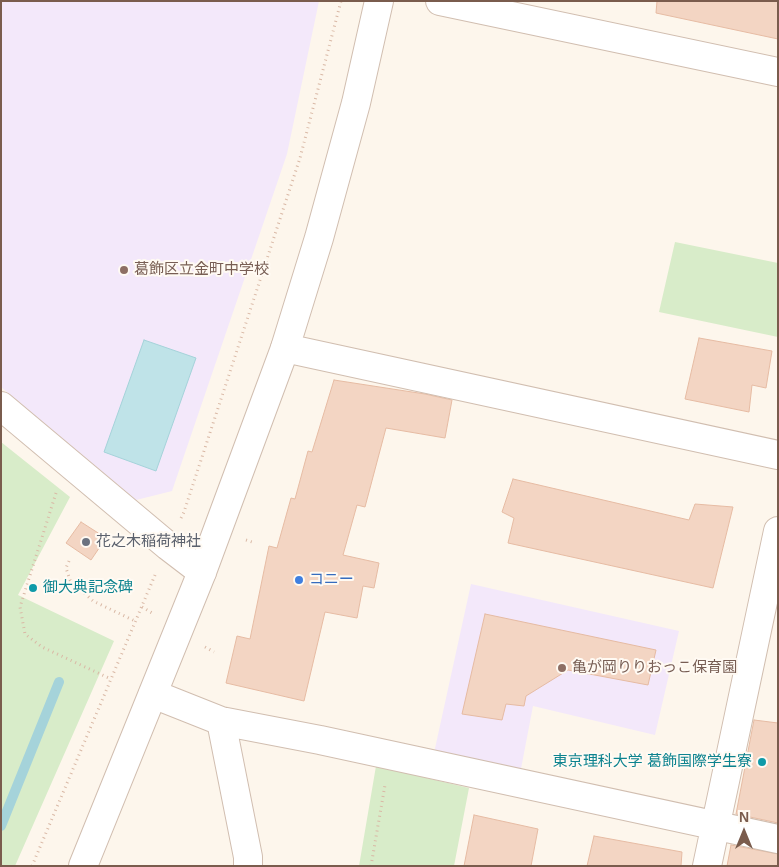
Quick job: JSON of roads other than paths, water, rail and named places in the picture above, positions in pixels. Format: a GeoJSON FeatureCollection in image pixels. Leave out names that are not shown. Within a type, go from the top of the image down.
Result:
{"type":"FeatureCollection","features":[{"type":"Feature","properties":{"kind":"street"},"geometry":{"type":"LineString","coordinates":[[83,866],[202,572],[285,348],[319,238],[356,103],[379,1]]}},
{"type":"Feature","properties":{"kind":"street"},"geometry":{"type":"LineString","coordinates":[[440,1],[778,72]]}},
{"type":"Feature","properties":{"kind":"street"},"geometry":{"type":"LineString","coordinates":[[285,348],[778,455]]}},
{"type":"Feature","properties":{"kind":"street"},"geometry":{"type":"LineString","coordinates":[[1,406],[66,462],[202,572]]}},
{"type":"Feature","properties":{"kind":"street"},"geometry":{"type":"LineString","coordinates":[[707,866],[778,531]]}},
{"type":"Feature","properties":{"kind":"street"},"geometry":{"type":"LineString","coordinates":[[154,694],[222,721],[778,839]]}},
{"type":"Feature","properties":{"kind":"street"},"geometry":{"type":"LineString","coordinates":[[222,721],[248,857],[248,866]]}},
{"type":"Feature","properties":{"kind":"water"},"geometry":{"type":"Polygon","coordinates":[[[144,340],[196,358],[156,471],[104,452],[144,340]]]}},
{"type":"Feature","properties":{"kind":"waterway"},"geometry":{"type":"LineString","coordinates":[[1,826],[59,682]]}},
{"type":"Feature","properties":{"kind":"place","name":"葛飾区立金町中学校"},"geometry":{"type":"Point","coordinates":[124,270]}},
{"type":"Feature","properties":{"kind":"place","name":"花之木稲荷神社"},"geometry":{"type":"Point","coordinates":[86,542]}},
{"type":"Feature","properties":{"kind":"place","name":"コニー"},"geometry":{"type":"Point","coordinates":[299,580]}},
{"type":"Feature","properties":{"kind":"place","name":"御大典記念碑"},"geometry":{"type":"Point","coordinates":[33,588]}},
{"type":"Feature","properties":{"kind":"place","name":"亀が岡りりおっこ保育園"},"geometry":{"type":"Point","coordinates":[562,668]}},
{"type":"Feature","properties":{"kind":"place","name":"東京理科大学 葛飾国際学生寮"},"geometry":{"type":"Point","coordinates":[762,762]}}]}
